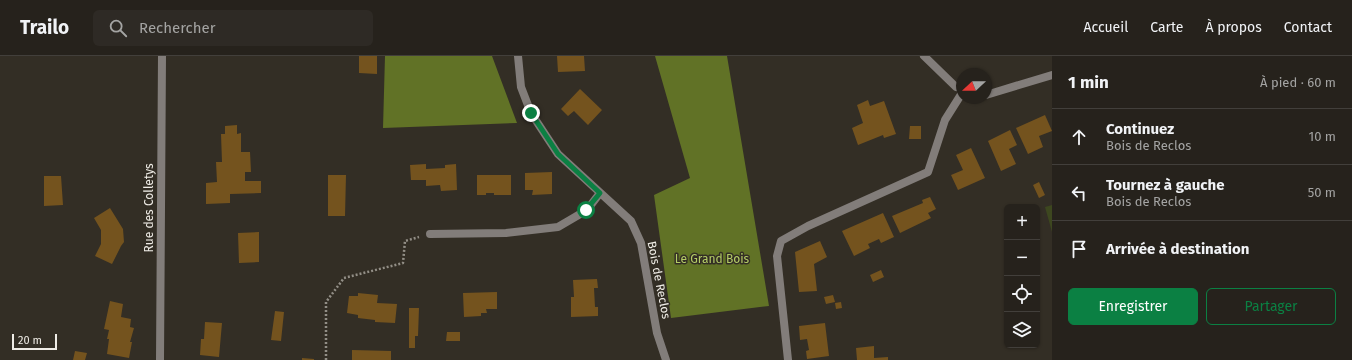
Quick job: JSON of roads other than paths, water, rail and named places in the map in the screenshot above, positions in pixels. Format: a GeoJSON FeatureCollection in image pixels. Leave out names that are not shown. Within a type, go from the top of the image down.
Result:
{"type":"FeatureCollection","features":[{"type":"Feature","properties":{"kind":"street","name":"Rue des Colletys"},"geometry":{"type":"LineString","coordinates":[[160,360],[162,56]]}},
{"type":"Feature","properties":{"kind":"street","name":"Bois de Reclos"},"geometry":{"type":"LineString","coordinates":[[518,56],[521,87],[531,113],[558,154],[631,221],[641,243],[657,333],[666,360]]}},
{"type":"Feature","properties":{"kind":"street"},"geometry":{"type":"LineString","coordinates":[[924,56],[956,87]]}},
{"type":"Feature","properties":{"kind":"street"},"geometry":{"type":"LineString","coordinates":[[992,94],[1052,75]]}},
{"type":"Feature","properties":{"kind":"street"},"geometry":{"type":"LineString","coordinates":[[788,360],[776,256],[782,241],[808,226],[928,172],[945,120],[956,103]]}},
{"type":"Feature","properties":{"kind":"street"},"geometry":{"type":"LineString","coordinates":[[430,234],[506,232],[558,227],[586,210],[600,193]]}},
{"type":"Feature","properties":{"kind":"park label","name":"Le Grand Bois"},"geometry":{"type":"Point","coordinates":[712,259]}}]}
